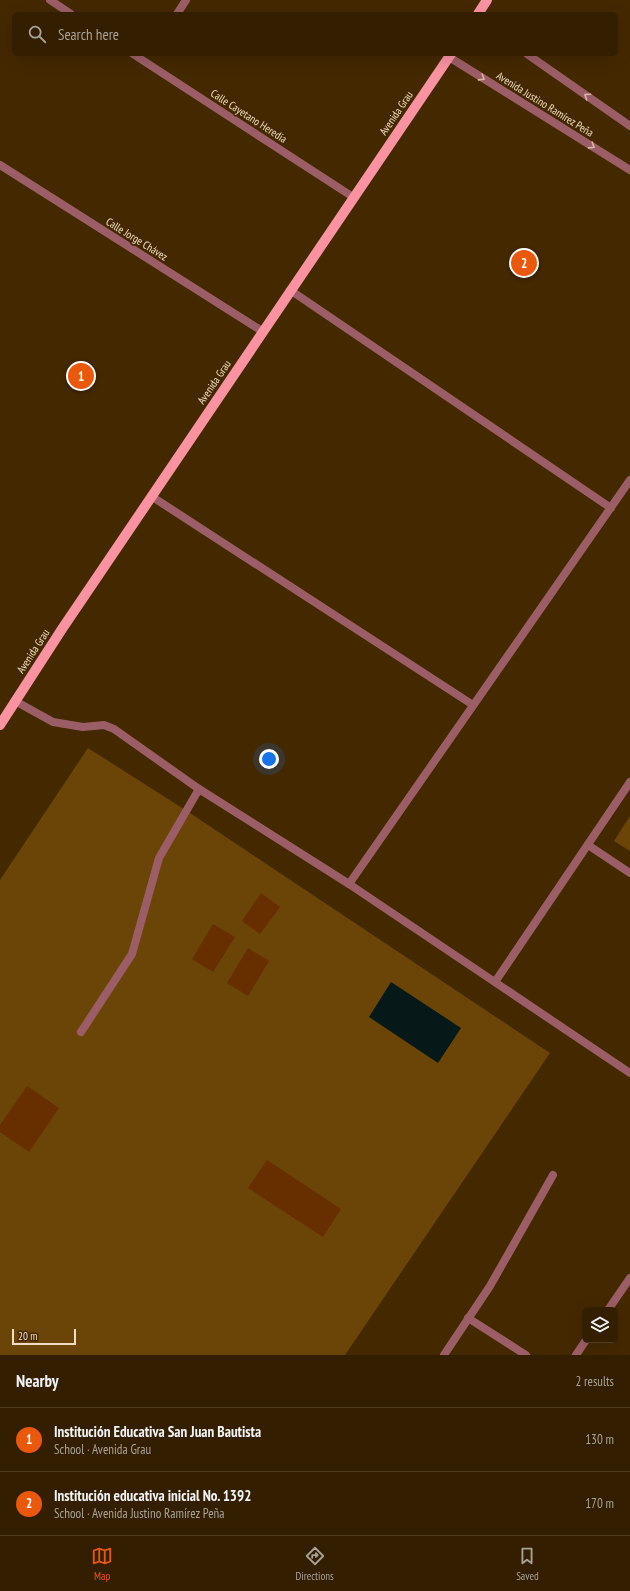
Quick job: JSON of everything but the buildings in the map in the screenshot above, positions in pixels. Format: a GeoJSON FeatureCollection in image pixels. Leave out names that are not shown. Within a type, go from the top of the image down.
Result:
{"type":"FeatureCollection","features":[{"type":"Feature","properties":{"kind":"main road"},"geometry":{"type":"LineString","coordinates":[[479,12],[487,0]]}},
{"type":"Feature","properties":{"kind":"main road","name":"Avenida Grau"},"geometry":{"type":"LineString","coordinates":[[0,725],[151,496],[449,56]]}},
{"type":"Feature","properties":{"kind":"street"},"geometry":{"type":"LineString","coordinates":[[50,0],[69,12]]}},
{"type":"Feature","properties":{"kind":"street"},"geometry":{"type":"LineString","coordinates":[[178,12],[186,0]]}},
{"type":"Feature","properties":{"kind":"street","name":"Calle Cayetano Heredia"},"geometry":{"type":"LineString","coordinates":[[136,56],[353,196]]}},
{"type":"Feature","properties":{"kind":"street"},"geometry":{"type":"LineString","coordinates":[[146,62],[150,56]]}},
{"type":"Feature","properties":{"kind":"street","name":"Avenida Justino Ramírez Peña"},"geometry":{"type":"LineString","coordinates":[[452,56],[630,170]]}},
{"type":"Feature","properties":{"kind":"street"},"geometry":{"type":"LineString","coordinates":[[530,56],[630,126]]}},
{"type":"Feature","properties":{"kind":"street","name":"Calle Jorge Chávez"},"geometry":{"type":"LineString","coordinates":[[0,165],[262,331]]}},
{"type":"Feature","properties":{"kind":"street"},"geometry":{"type":"LineString","coordinates":[[290,290],[611,508]]}},
{"type":"Feature","properties":{"kind":"street"},"geometry":{"type":"LineString","coordinates":[[349,884],[630,480]]}},
{"type":"Feature","properties":{"kind":"street"},"geometry":{"type":"LineString","coordinates":[[151,496],[473,705]]}},
{"type":"Feature","properties":{"kind":"street"},"geometry":{"type":"LineString","coordinates":[[15,701],[53,722],[83,727],[104,724],[109,727],[199,789],[349,884],[630,1073]]}},
{"type":"Feature","properties":{"kind":"street"},"geometry":{"type":"LineString","coordinates":[[495,982],[630,782]]}},
{"type":"Feature","properties":{"kind":"street"},"geometry":{"type":"LineString","coordinates":[[82,1032],[132,954],[159,858],[199,789]]}},
{"type":"Feature","properties":{"kind":"street"},"geometry":{"type":"LineString","coordinates":[[588,845],[630,873]]}},
{"type":"Feature","properties":{"kind":"street"},"geometry":{"type":"LineString","coordinates":[[444,1355],[490,1286],[553,1175]]}},
{"type":"Feature","properties":{"kind":"street"},"geometry":{"type":"LineString","coordinates":[[610,1307],[630,1278]]}},
{"type":"Feature","properties":{"kind":"street"},"geometry":{"type":"LineString","coordinates":[[468,1318],[526,1355]]}},
{"type":"Feature","properties":{"kind":"street"},"geometry":{"type":"LineString","coordinates":[[576,1355],[584,1343]]}},
{"type":"Feature","properties":{"kind":"shaded area"},"geometry":{"type":"Polygon","coordinates":[[[88,748],[187,811],[550,1053],[345,1355],[0,1355],[0,880],[88,748]]]}},
{"type":"Feature","properties":{"kind":"shaded area"},"geometry":{"type":"Polygon","coordinates":[[[630,816],[630,851],[614,841],[630,816]]]}},
{"type":"Feature","properties":{"kind":"shaded area"},"geometry":{"type":"Polygon","coordinates":[[[391,982],[461,1028],[438,1063],[369,1017],[391,982]]]}},
{"type":"Feature","properties":{"kind":"place","name":"Institución educativa inicial No. 1392"},"geometry":{"type":"Point","coordinates":[524,263]}},
{"type":"Feature","properties":{"kind":"place","name":"Institución Educativa San Juan Bautista"},"geometry":{"type":"Point","coordinates":[81,376]}}]}
